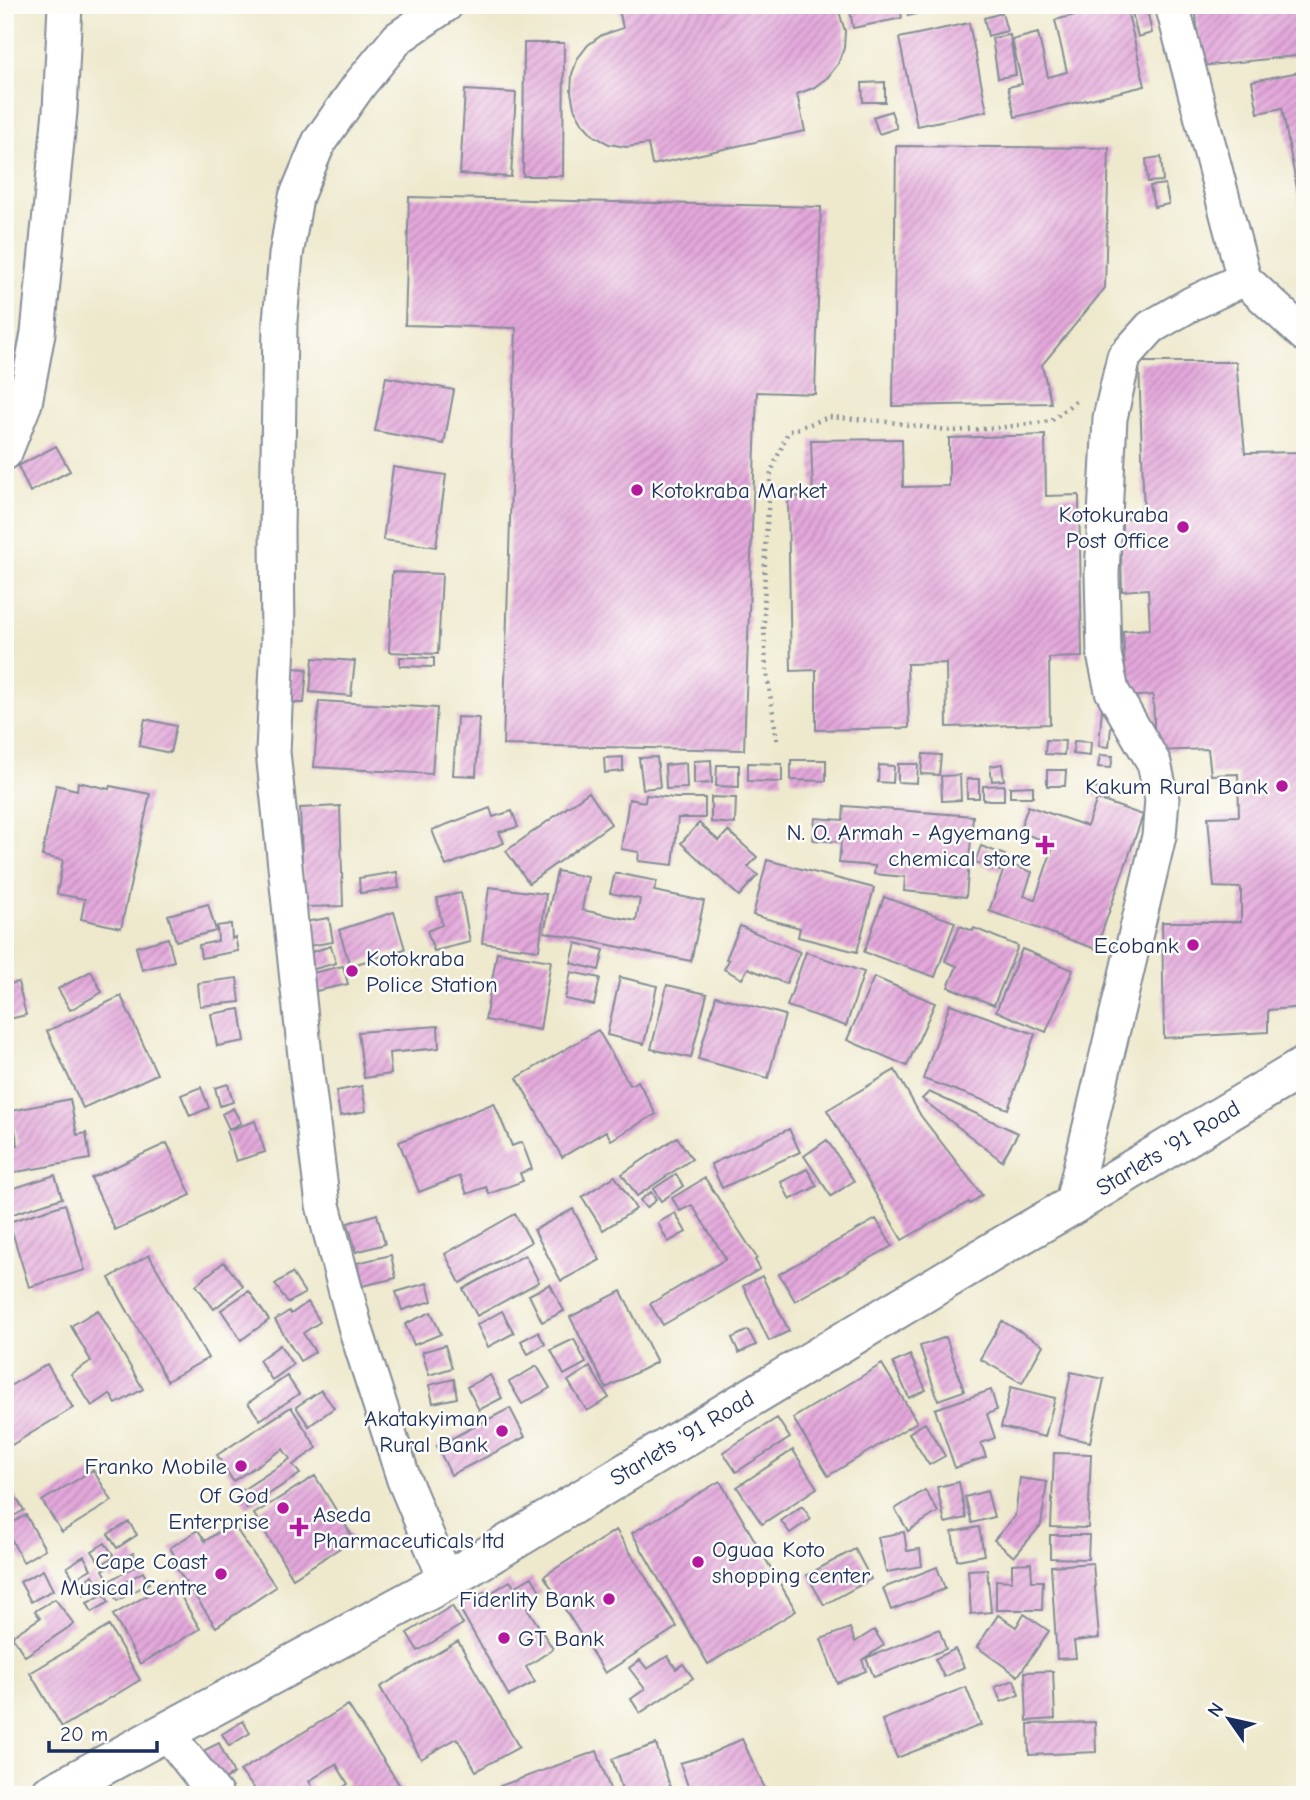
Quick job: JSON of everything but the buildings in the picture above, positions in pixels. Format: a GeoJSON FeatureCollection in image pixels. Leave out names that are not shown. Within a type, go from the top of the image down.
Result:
{"type":"FeatureCollection","features":[{"type":"Feature","properties":{"kind":"street"},"geometry":{"type":"LineString","coordinates":[[5,453],[25,403],[38,333],[60,111],[65,5]]}},
{"type":"Feature","properties":{"kind":"street"},"geometry":{"type":"LineString","coordinates":[[446,5],[398,38],[360,84],[319,142],[296,197],[286,255],[281,321],[278,642],[273,752],[323,1205],[356,1330],[404,1480],[446,1581]]}},
{"type":"Feature","properties":{"kind":"street"},"geometry":{"type":"LineString","coordinates":[[1172,5],[1244,279],[1305,335]]}},
{"type":"Feature","properties":{"kind":"street"},"geometry":{"type":"LineString","coordinates":[[1071,1206],[1159,836],[1162,799],[1154,763],[1112,691],[1104,654],[1102,574],[1110,418],[1124,357],[1151,327],[1244,279]]}},
{"type":"Feature","properties":{"kind":"street","name":"Starlets '91 Road"},"geometry":{"type":"LineString","coordinates":[[49,1795],[446,1581],[1305,1066]]}},
{"type":"Feature","properties":{"kind":"street"},"geometry":{"type":"LineString","coordinates":[[166,1732],[216,1795]]}},
{"type":"Feature","properties":{"kind":"path"},"geometry":{"type":"LineString","coordinates":[[777,740],[765,640],[765,549],[771,472],[788,432],[829,417],[954,431],[1005,427],[1051,421],[1079,399]]}},
{"type":"Feature","properties":{"kind":"place","name":"Kotokraba Market"},"geometry":{"type":"Point","coordinates":[637,490]}},
{"type":"Feature","properties":{"kind":"place","name":"Kotokuraba Post Office"},"geometry":{"type":"Point","coordinates":[1183,527]}},
{"type":"Feature","properties":{"kind":"place","name":"Kakum Rural Bank"},"geometry":{"type":"Point","coordinates":[1282,786]}},
{"type":"Feature","properties":{"kind":"place","name":"N. O. Armah - Agyemang chemical store"},"geometry":{"type":"Point","coordinates":[1045,845]}},
{"type":"Feature","properties":{"kind":"place","name":"Ecobank"},"geometry":{"type":"Point","coordinates":[1193,945]}},
{"type":"Feature","properties":{"kind":"place","name":"Kotokraba Police Station"},"geometry":{"type":"Point","coordinates":[352,971]}},
{"type":"Feature","properties":{"kind":"place","name":"Akatakyiman Rural Bank"},"geometry":{"type":"Point","coordinates":[502,1431]}},
{"type":"Feature","properties":{"kind":"place","name":"Franko Mobile"},"geometry":{"type":"Point","coordinates":[241,1466]}},
{"type":"Feature","properties":{"kind":"place","name":"Of God Enterprise"},"geometry":{"type":"Point","coordinates":[283,1508]}},
{"type":"Feature","properties":{"kind":"place","name":"Aseda Pharmaceuticals ltd"},"geometry":{"type":"Point","coordinates":[299,1527]}},
{"type":"Feature","properties":{"kind":"place","name":"Oguaa Koto shopping center"},"geometry":{"type":"Point","coordinates":[698,1562]}},
{"type":"Feature","properties":{"kind":"place","name":"Cape Coast Musical Centre"},"geometry":{"type":"Point","coordinates":[221,1574]}},
{"type":"Feature","properties":{"kind":"place","name":"Fiderlity Bank"},"geometry":{"type":"Point","coordinates":[609,1599]}},
{"type":"Feature","properties":{"kind":"place","name":"GT Bank"},"geometry":{"type":"Point","coordinates":[504,1638]}}]}
